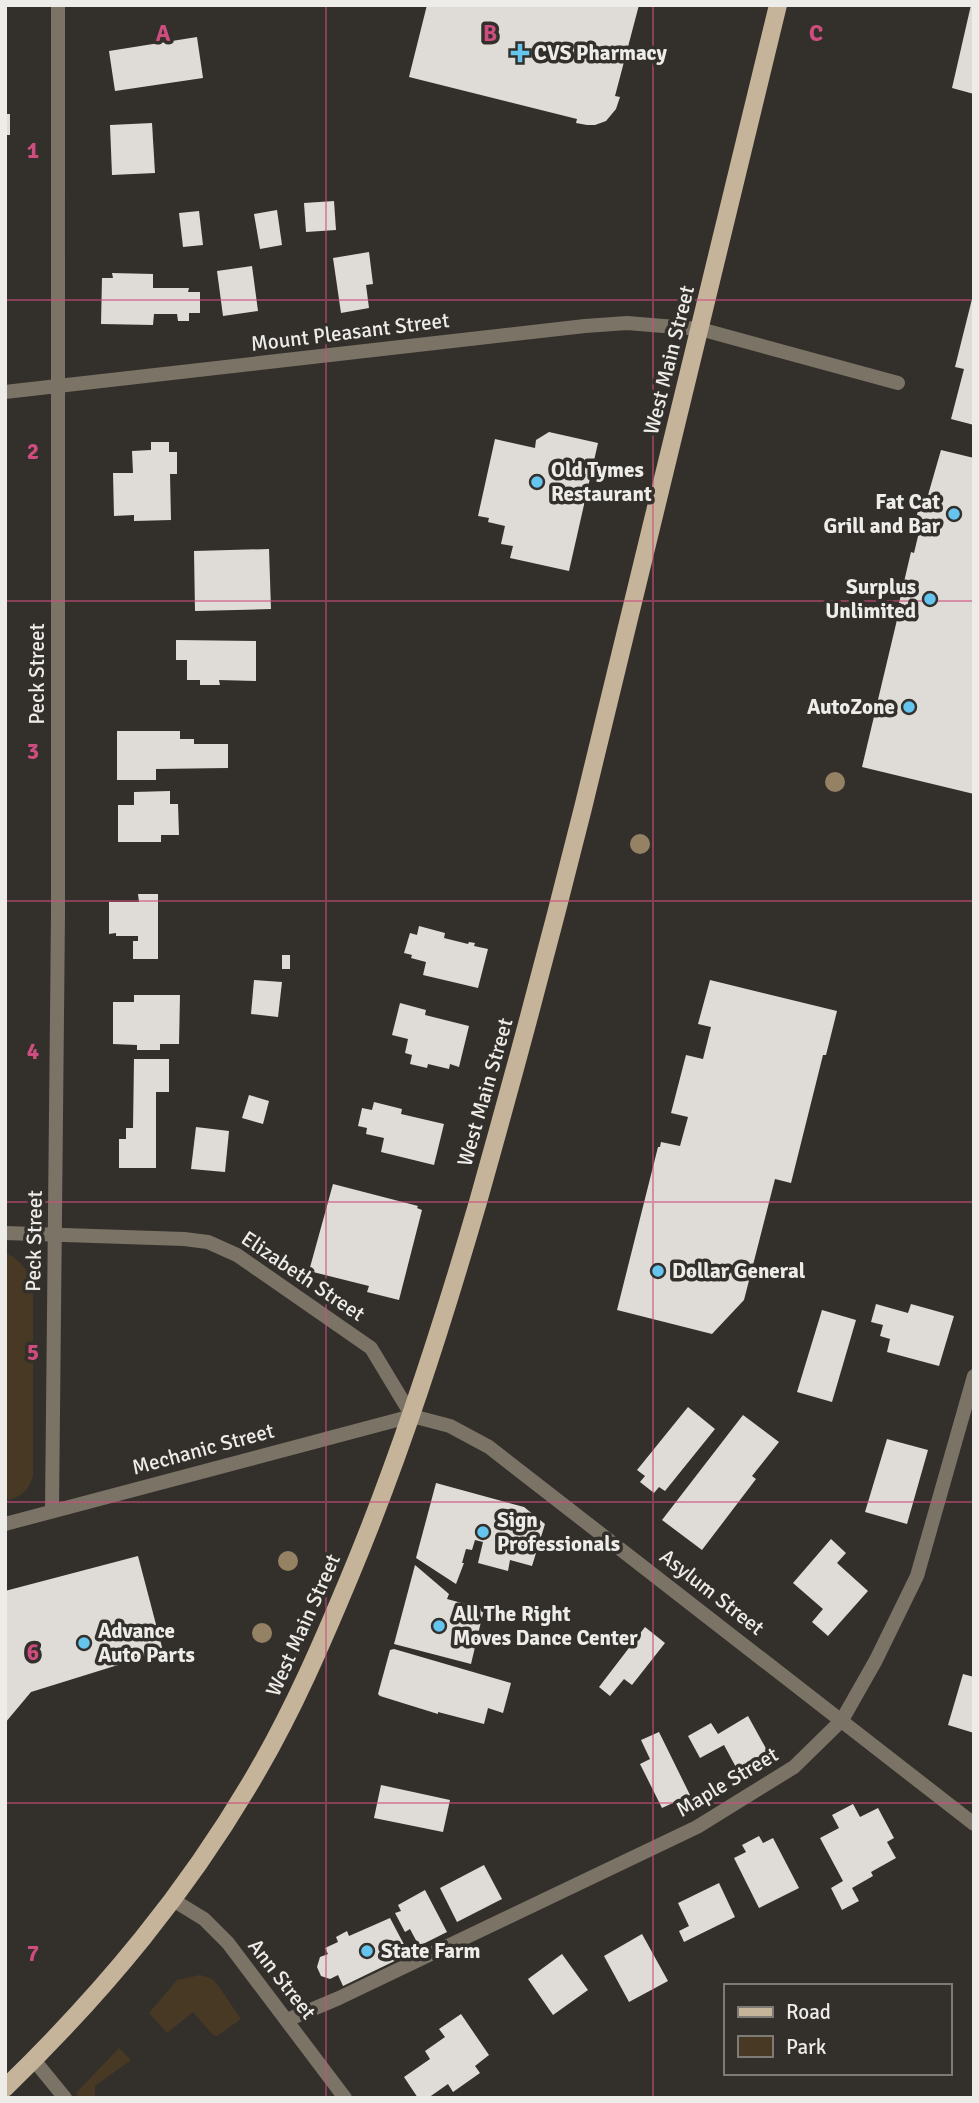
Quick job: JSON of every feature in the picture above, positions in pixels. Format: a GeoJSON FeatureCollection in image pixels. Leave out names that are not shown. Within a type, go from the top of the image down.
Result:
{"type":"FeatureCollection","features":[{"type":"Feature","properties":{"kind":"main road","name":"West Main Street"},"geometry":{"type":"LineString","coordinates":[[5,2088],[123,1965],[173,1900],[228,1820],[294,1704],[365,1540],[412,1416],[448,1307],[522,1045],[574,843],[778,5]]}},
{"type":"Feature","properties":{"kind":"street","name":"Peck Street"},"geometry":{"type":"LineString","coordinates":[[52,1511],[58,916],[58,5]]}},
{"type":"Feature","properties":{"kind":"street","name":"Mount Pleasant Street"},"geometry":{"type":"LineString","coordinates":[[5,392],[627,323],[700,328],[898,383]]}},
{"type":"Feature","properties":{"kind":"street","name":"Elizabeth Street"},"geometry":{"type":"LineString","coordinates":[[5,1233],[198,1240],[226,1249],[371,1348],[412,1416]]}},
{"type":"Feature","properties":{"kind":"street","name":"Maple Street"},"geometry":{"type":"LineString","coordinates":[[287,2020],[339,1998],[697,1827],[794,1767],[842,1720],[876,1660],[917,1576],[974,1376]]}},
{"type":"Feature","properties":{"kind":"street","name":"Mechanic Street"},"geometry":{"type":"LineString","coordinates":[[5,1524],[412,1416]]}},
{"type":"Feature","properties":{"kind":"street","name":"Asylum Street"},"geometry":{"type":"LineString","coordinates":[[412,1416],[450,1426],[489,1447],[974,1824]]}},
{"type":"Feature","properties":{"kind":"street","name":"Ann Street"},"geometry":{"type":"LineString","coordinates":[[173,1900],[204,1919],[228,1943],[345,2098]]}},
{"type":"Feature","properties":{"kind":"street"},"geometry":{"type":"LineString","coordinates":[[34,2060],[65,2098]]}},
{"type":"Feature","properties":{"kind":"green space"},"geometry":{"type":"Polygon","coordinates":[[[5,1253],[16,1259],[24,1268],[33,1291],[33,1475],[25,1492],[8,1500],[5,1490],[5,1253]]]}},
{"type":"Feature","properties":{"kind":"green space"},"geometry":{"type":"Polygon","coordinates":[[[200,1975],[217,1984],[241,2019],[217,2036],[213,2035],[193,2012],[167,2033],[149,2013],[177,1980],[200,1975]]]}},
{"type":"Feature","properties":{"kind":"green space"},"geometry":{"type":"Polygon","coordinates":[[[119,2048],[131,2060],[95,2086],[95,2098],[80,2098],[76,2093],[119,2048]]]}},
{"type":"Feature","properties":{"kind":"building","name":"CVS Pharmacy"},"geometry":{"type":"Polygon","coordinates":[[[427,5],[639,5],[615,96],[620,97],[616,109],[606,121],[587,125],[576,123],[577,119],[409,77],[427,5]]]}},
{"type":"Feature","properties":{"kind":"building"},"geometry":{"type":"Polygon","coordinates":[[[971,5],[974,5],[974,94],[952,88],[971,5]]]}},
{"type":"Feature","properties":{"kind":"building"},"geometry":{"type":"Polygon","coordinates":[[[197,37],[203,78],[115,91],[109,51],[197,37]]]}},
{"type":"Feature","properties":{"kind":"building"},"geometry":{"type":"Polygon","coordinates":[[[5,114],[10,114],[10,135],[5,135],[5,114]]]}},
{"type":"Feature","properties":{"kind":"building"},"geometry":{"type":"Polygon","coordinates":[[[152,123],[155,173],[112,175],[110,125],[152,123]]]}},
{"type":"Feature","properties":{"kind":"building"},"geometry":{"type":"Polygon","coordinates":[[[334,201],[336,230],[306,232],[304,203],[334,201]]]}},
{"type":"Feature","properties":{"kind":"building"},"geometry":{"type":"Polygon","coordinates":[[[277,210],[282,245],[260,249],[254,214],[277,210]]]}},
{"type":"Feature","properties":{"kind":"building"},"geometry":{"type":"Polygon","coordinates":[[[199,211],[203,245],[183,247],[179,213],[199,211]]]}},
{"type":"Feature","properties":{"kind":"building"},"geometry":{"type":"Polygon","coordinates":[[[369,252],[373,284],[366,285],[369,308],[341,313],[333,258],[369,252]]]}},
{"type":"Feature","properties":{"kind":"building"},"geometry":{"type":"Polygon","coordinates":[[[252,266],[258,311],[223,316],[217,271],[252,266]]]}},
{"type":"Feature","properties":{"kind":"building"},"geometry":{"type":"Polygon","coordinates":[[[112,273],[153,274],[153,288],[189,288],[188,292],[200,292],[200,313],[189,313],[189,321],[178,321],[177,314],[154,314],[153,325],[101,324],[102,278],[113,278],[112,273]]]}},
{"type":"Feature","properties":{"kind":"building"},"geometry":{"type":"Polygon","coordinates":[[[973,295],[974,425],[951,419],[964,369],[955,367],[973,295]]]}},
{"type":"Feature","properties":{"kind":"building","name":"Old Tymes Restaurant"},"geometry":{"type":"Polygon","coordinates":[[[549,432],[598,443],[569,571],[510,558],[513,546],[501,544],[505,526],[488,522],[489,518],[478,516],[495,439],[535,448],[536,440],[549,432]]]}},
{"type":"Feature","properties":{"kind":"building"},"geometry":{"type":"Polygon","coordinates":[[[151,442],[169,442],[169,452],[177,452],[177,474],[170,474],[171,520],[134,521],[134,515],[114,516],[113,473],[133,473],[132,451],[151,450],[151,442]]]}},
{"type":"Feature","properties":{"kind":"building"},"geometry":{"type":"Polygon","coordinates":[[[941,450],[974,458],[974,794],[862,767],[911,552],[914,553],[919,532],[913,530],[919,507],[924,509],[941,450]]]}},
{"type":"Feature","properties":{"kind":"building"},"geometry":{"type":"Polygon","coordinates":[[[269,549],[271,609],[195,611],[194,551],[269,549]]]}},
{"type":"Feature","properties":{"kind":"building"},"geometry":{"type":"Polygon","coordinates":[[[176,640],[256,641],[256,681],[219,680],[220,685],[200,685],[200,680],[187,680],[187,660],[176,660],[176,640]]]}},
{"type":"Feature","properties":{"kind":"building"},"geometry":{"type":"Polygon","coordinates":[[[117,731],[180,731],[180,739],[194,739],[194,744],[228,744],[228,768],[156,769],[156,780],[117,780],[117,731]]]}},
{"type":"Feature","properties":{"kind":"building"},"geometry":{"type":"Polygon","coordinates":[[[170,791],[170,804],[178,804],[179,835],[161,835],[161,842],[118,842],[118,805],[134,805],[134,792],[170,791]]]}},
{"type":"Feature","properties":{"kind":"building"},"geometry":{"type":"Polygon","coordinates":[[[138,894],[158,894],[158,959],[133,959],[133,941],[138,941],[138,936],[109,934],[109,902],[139,902],[138,894]]]}},
{"type":"Feature","properties":{"kind":"building"},"geometry":{"type":"Polygon","coordinates":[[[419,926],[445,933],[444,938],[468,944],[475,943],[474,946],[488,949],[478,988],[423,975],[426,962],[404,953],[410,933],[417,935],[419,926]]]}},
{"type":"Feature","properties":{"kind":"building"},"geometry":{"type":"Polygon","coordinates":[[[282,955],[290,955],[290,969],[282,969],[282,955]]]}},
{"type":"Feature","properties":{"kind":"building"},"geometry":{"type":"Polygon","coordinates":[[[254,980],[282,982],[278,1017],[251,1014],[254,980]]]}},
{"type":"Feature","properties":{"kind":"building"},"geometry":{"type":"Polygon","coordinates":[[[710,980],[837,1011],[826,1055],[823,1055],[791,1183],[775,1179],[744,1300],[712,1334],[617,1310],[658,1147],[661,1142],[680,1146],[688,1117],[671,1113],[686,1055],[703,1059],[711,1027],[698,1024],[710,980]]]}},
{"type":"Feature","properties":{"kind":"building"},"geometry":{"type":"Polygon","coordinates":[[[134,995],[180,995],[179,1044],[160,1044],[160,1050],[137,1050],[137,1045],[113,1044],[113,1002],[134,1002],[134,995]]]}},
{"type":"Feature","properties":{"kind":"building"},"geometry":{"type":"Polygon","coordinates":[[[400,1003],[426,1010],[425,1015],[469,1026],[459,1067],[450,1064],[449,1069],[428,1064],[427,1068],[410,1064],[412,1055],[405,1053],[408,1039],[392,1035],[400,1003]]]}},
{"type":"Feature","properties":{"kind":"building"},"geometry":{"type":"Polygon","coordinates":[[[134,1059],[169,1059],[169,1092],[156,1092],[156,1168],[119,1168],[119,1139],[126,1139],[126,1128],[133,1128],[134,1059]]]}},
{"type":"Feature","properties":{"kind":"building"},"geometry":{"type":"Polygon","coordinates":[[[249,1095],[269,1101],[263,1124],[242,1118],[249,1095]]]}},
{"type":"Feature","properties":{"kind":"building"},"geometry":{"type":"Polygon","coordinates":[[[374,1102],[402,1109],[401,1114],[444,1124],[434,1165],[381,1152],[384,1138],[366,1134],[367,1128],[358,1126],[362,1108],[372,1110],[374,1102]]]}},
{"type":"Feature","properties":{"kind":"building"},"geometry":{"type":"Polygon","coordinates":[[[196,1127],[229,1131],[225,1172],[191,1169],[196,1127]]]}},
{"type":"Feature","properties":{"kind":"building"},"geometry":{"type":"Polygon","coordinates":[[[333,1184],[418,1206],[417,1208],[422,1210],[399,1300],[367,1292],[369,1286],[309,1271],[333,1184]]]}},
{"type":"Feature","properties":{"kind":"building"},"geometry":{"type":"Polygon","coordinates":[[[876,1304],[908,1313],[911,1304],[954,1316],[939,1366],[887,1352],[890,1339],[880,1336],[883,1325],[871,1322],[876,1304]]]}},
{"type":"Feature","properties":{"kind":"building"},"geometry":{"type":"Polygon","coordinates":[[[822,1310],[856,1320],[832,1402],[797,1392],[822,1310]]]}},
{"type":"Feature","properties":{"kind":"building"},"geometry":{"type":"Polygon","coordinates":[[[688,1407],[715,1429],[665,1491],[659,1487],[654,1493],[640,1482],[645,1476],[637,1470],[688,1407]]]}},
{"type":"Feature","properties":{"kind":"building"},"geometry":{"type":"Polygon","coordinates":[[[743,1415],[779,1442],[752,1476],[756,1479],[702,1550],[662,1520],[743,1415]]]}},
{"type":"Feature","properties":{"kind":"building"},"geometry":{"type":"Polygon","coordinates":[[[887,1439],[928,1450],[907,1524],[865,1512],[887,1439]]]}},
{"type":"Feature","properties":{"kind":"building","name":"Sign Professionals"},"geometry":{"type":"Polygon","coordinates":[[[436,1483],[524,1507],[545,1524],[532,1566],[510,1560],[508,1571],[478,1563],[483,1542],[475,1540],[472,1550],[466,1549],[456,1584],[416,1558],[436,1483]]]}},
{"type":"Feature","properties":{"kind":"building"},"geometry":{"type":"Polygon","coordinates":[[[831,1539],[846,1553],[837,1563],[868,1591],[828,1636],[812,1622],[823,1609],[793,1583],[831,1539]]]}},
{"type":"Feature","properties":{"kind":"building"},"geometry":{"type":"Polygon","coordinates":[[[138,1556],[163,1651],[31,1692],[5,1723],[5,1591],[138,1556]]]}},
{"type":"Feature","properties":{"kind":"building","name":"All The Right Moves Dance Center"},"geometry":{"type":"Polygon","coordinates":[[[415,1565],[449,1594],[447,1599],[484,1609],[471,1664],[394,1644],[415,1565]]]}},
{"type":"Feature","properties":{"kind":"building"},"geometry":{"type":"Polygon","coordinates":[[[645,1627],[665,1643],[632,1685],[624,1679],[610,1696],[599,1687],[645,1627]]]}},
{"type":"Feature","properties":{"kind":"building"},"geometry":{"type":"Polygon","coordinates":[[[390,1650],[511,1683],[503,1713],[488,1708],[484,1724],[438,1714],[380,1696],[378,1694],[390,1650]]]}},
{"type":"Feature","properties":{"kind":"building"},"geometry":{"type":"Polygon","coordinates":[[[963,1674],[974,1677],[974,1733],[948,1725],[963,1674]]]}},
{"type":"Feature","properties":{"kind":"building"},"geometry":{"type":"Polygon","coordinates":[[[748,1716],[769,1754],[738,1771],[724,1745],[700,1758],[688,1736],[711,1723],[718,1734],[748,1716]]]}},
{"type":"Feature","properties":{"kind":"building"},"geometry":{"type":"Polygon","coordinates":[[[659,1732],[690,1795],[662,1808],[640,1764],[650,1759],[641,1740],[659,1732]]]}},
{"type":"Feature","properties":{"kind":"building"},"geometry":{"type":"Polygon","coordinates":[[[381,1785],[450,1800],[443,1832],[374,1818],[381,1785]]]}},
{"type":"Feature","properties":{"kind":"building"},"geometry":{"type":"Polygon","coordinates":[[[853,1804],[860,1817],[878,1808],[894,1838],[887,1842],[896,1858],[871,1872],[873,1876],[852,1888],[859,1901],[842,1910],[831,1888],[843,1881],[820,1838],[839,1828],[832,1815],[853,1804]]]}},
{"type":"Feature","properties":{"kind":"building"},"geometry":{"type":"Polygon","coordinates":[[[759,1836],[763,1843],[773,1838],[799,1888],[759,1908],[734,1858],[746,1852],[742,1845],[759,1836]]]}},
{"type":"Feature","properties":{"kind":"building"},"geometry":{"type":"Polygon","coordinates":[[[484,1865],[502,1899],[457,1922],[440,1888],[484,1865]]]}},
{"type":"Feature","properties":{"kind":"building"},"geometry":{"type":"Polygon","coordinates":[[[719,1883],[735,1917],[684,1942],[679,1931],[689,1926],[678,1903],[719,1883]]]}},
{"type":"Feature","properties":{"kind":"building"},"geometry":{"type":"Polygon","coordinates":[[[425,1890],[447,1932],[419,1946],[410,1929],[405,1932],[395,1913],[401,1911],[398,1905],[425,1890]]]}},
{"type":"Feature","properties":{"kind":"building","name":"State Farm"},"geometry":{"type":"Polygon","coordinates":[[[390,1918],[409,1954],[343,1986],[338,1975],[330,1979],[321,1976],[317,1967],[320,1957],[328,1954],[325,1948],[338,1942],[336,1937],[347,1931],[349,1936],[390,1918]]]}},
{"type":"Feature","properties":{"kind":"building"},"geometry":{"type":"Polygon","coordinates":[[[642,1934],[668,1981],[629,2002],[604,1956],[642,1934]]]}},
{"type":"Feature","properties":{"kind":"building"},"geometry":{"type":"Polygon","coordinates":[[[562,1954],[588,1990],[553,2015],[528,1979],[562,1954]]]}},
{"type":"Feature","properties":{"kind":"building"},"geometry":{"type":"Polygon","coordinates":[[[461,2014],[489,2055],[475,2066],[480,2073],[453,2092],[448,2084],[428,2098],[418,2098],[404,2077],[430,2059],[425,2051],[445,2037],[439,2029],[461,2014]]]}},
{"type":"Feature","properties":{"kind":"place","name":"CVS Pharmacy"},"geometry":{"type":"Point","coordinates":[520,53]}},
{"type":"Feature","properties":{"kind":"place","name":"Old Tymes Restaurant"},"geometry":{"type":"Point","coordinates":[537,482]}},
{"type":"Feature","properties":{"kind":"place","name":"Fat Cat Grill and Bar"},"geometry":{"type":"Point","coordinates":[954,514]}},
{"type":"Feature","properties":{"kind":"place","name":"Surplus Unlimited"},"geometry":{"type":"Point","coordinates":[930,599]}},
{"type":"Feature","properties":{"kind":"place","name":"AutoZone"},"geometry":{"type":"Point","coordinates":[909,707]}},
{"type":"Feature","properties":{"kind":"place","name":"Dollar General"},"geometry":{"type":"Point","coordinates":[658,1271]}},
{"type":"Feature","properties":{"kind":"place","name":"Sign Professionals"},"geometry":{"type":"Point","coordinates":[483,1532]}},
{"type":"Feature","properties":{"kind":"place","name":"All The Right Moves Dance Center"},"geometry":{"type":"Point","coordinates":[439,1626]}},
{"type":"Feature","properties":{"kind":"place","name":"Advance Auto Parts"},"geometry":{"type":"Point","coordinates":[84,1643]}},
{"type":"Feature","properties":{"kind":"place","name":"State Farm"},"geometry":{"type":"Point","coordinates":[367,1951]}}]}
